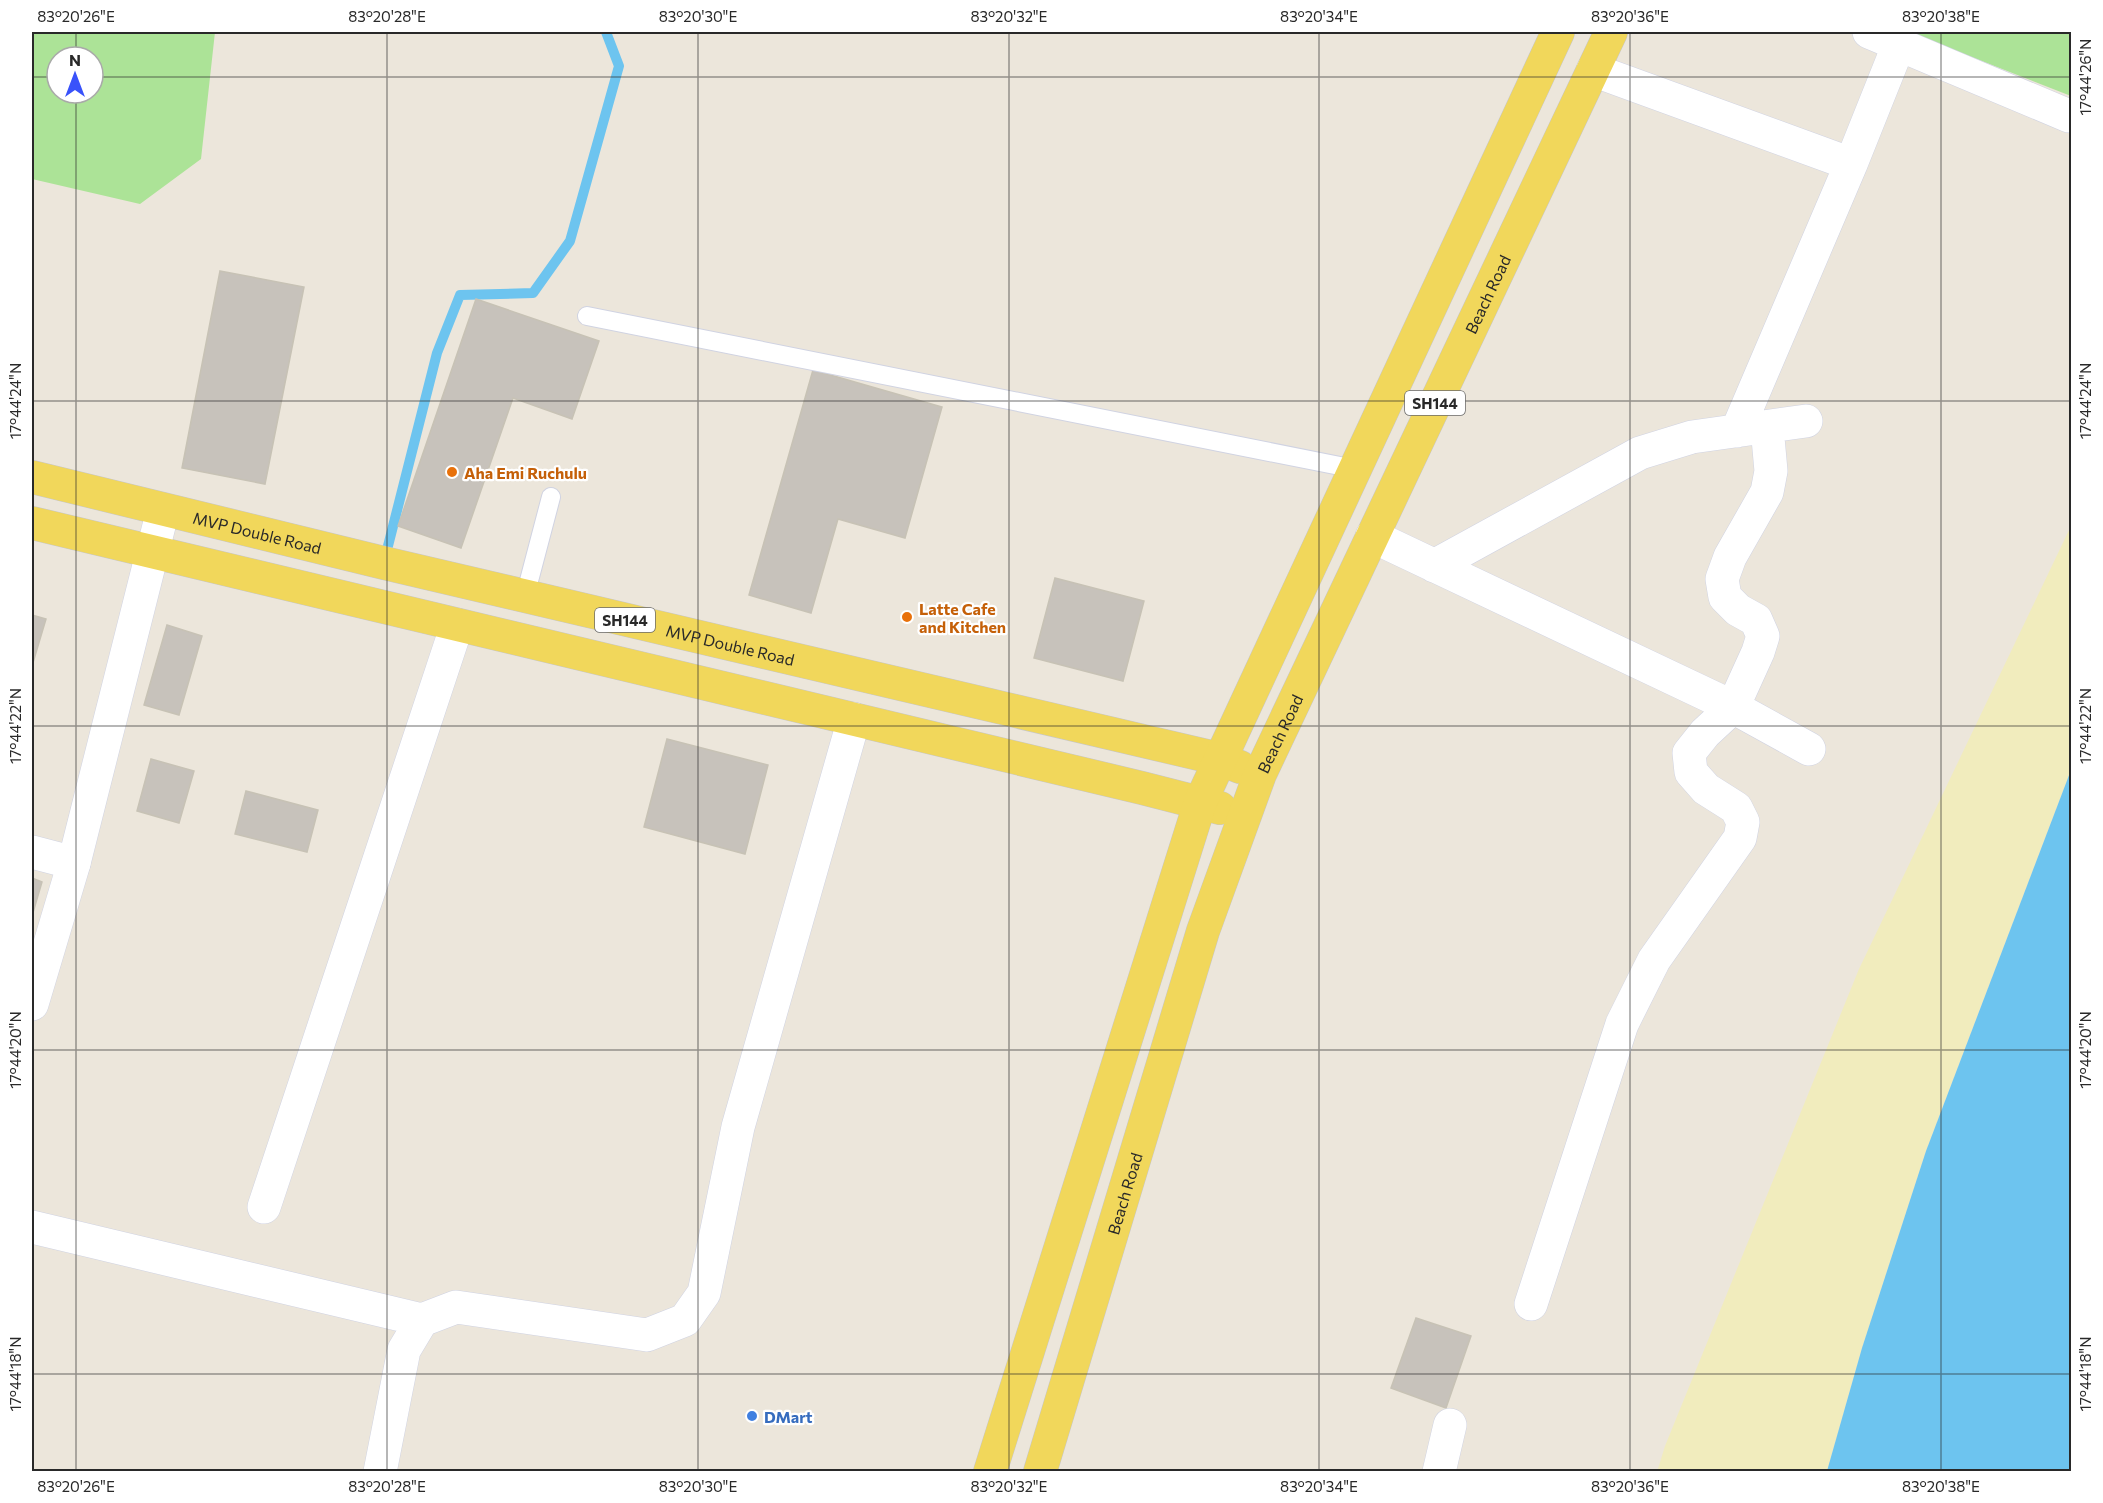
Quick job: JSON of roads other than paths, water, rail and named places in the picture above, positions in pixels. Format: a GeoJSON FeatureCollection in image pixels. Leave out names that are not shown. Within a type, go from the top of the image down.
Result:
{"type":"FeatureCollection","features":[{"type":"Feature","properties":{"kind":"main road","name":"SH144"},"geometry":{"type":"LineString","coordinates":[[1200,803],[1558,32]]}},
{"type":"Feature","properties":{"kind":"main road","name":"Beach Road"},"geometry":{"type":"LineString","coordinates":[[1040,1472],[1203,931],[1260,774],[1611,32]]}},
{"type":"Feature","properties":{"kind":"main road","name":"MVP Double Road"},"geometry":{"type":"LineString","coordinates":[[32,477],[525,596],[1220,759]]}},
{"type":"Feature","properties":{"kind":"main road"},"geometry":{"type":"LineString","coordinates":[[32,523],[1246,815]]}},
{"type":"Feature","properties":{"kind":"main road","name":"SH144"},"geometry":{"type":"LineString","coordinates":[[1220,759],[1260,774]]}},
{"type":"Feature","properties":{"kind":"main road"},"geometry":{"type":"LineString","coordinates":[[990,1472],[1200,803]]}},
{"type":"Feature","properties":{"kind":"street"},"geometry":{"type":"LineString","coordinates":[[1531,1304],[1622,1024],[1654,960],[1740,838],[1743,822],[1736,807],[1706,789],[1691,772],[1689,753],[1704,733],[1733,706],[1763,636],[1756,620],[1737,610],[1725,597],[1722,579],[1730,557],[1767,492],[1771,471],[1752,429],[1851,164],[1884,38],[2069,116]]}},
{"type":"Feature","properties":{"kind":"street"},"geometry":{"type":"LineString","coordinates":[[1593,69],[1851,164]]}},
{"type":"Feature","properties":{"kind":"street"},"geometry":{"type":"LineString","coordinates":[[1434,566],[1640,453],[1692,437],[1806,421]]}},
{"type":"Feature","properties":{"kind":"street"},"geometry":{"type":"LineString","coordinates":[[32,1004],[74,863],[163,510]]}},
{"type":"Feature","properties":{"kind":"street"},"geometry":{"type":"LineString","coordinates":[[1372,536],[1733,706],[1809,749]]}},
{"type":"Feature","properties":{"kind":"street"},"geometry":{"type":"LineString","coordinates":[[264,1207],[457,625]]}},
{"type":"Feature","properties":{"kind":"street"},"geometry":{"type":"LineString","coordinates":[[32,1227],[422,1320],[456,1307],[647,1335],[685,1320],[704,1293],[738,1127],[854,719]]}},
{"type":"Feature","properties":{"kind":"street"},"geometry":{"type":"LineString","coordinates":[[32,852],[74,863]]}},
{"type":"Feature","properties":{"kind":"street"},"geometry":{"type":"LineString","coordinates":[[380,1472],[404,1350],[422,1320]]}},
{"type":"Feature","properties":{"kind":"street"},"geometry":{"type":"LineString","coordinates":[[1439,1472],[1450,1425]]}},
{"type":"Feature","properties":{"kind":"lane"},"geometry":{"type":"LineString","coordinates":[[587,316],[1355,469]]}},
{"type":"Feature","properties":{"kind":"lane"},"geometry":{"type":"LineString","coordinates":[[525,596],[551,498]]}},
{"type":"Feature","properties":{"kind":"water"},"geometry":{"type":"Polygon","coordinates":[[[2071,770],[2071,1471],[1827,1471],[1862,1348],[1926,1151],[2071,770]]]}},
{"type":"Feature","properties":{"kind":"waterway"},"geometry":{"type":"LineString","coordinates":[[388,546],[437,353],[460,295],[533,293],[570,241],[619,66],[606,32]]}},
{"type":"Feature","properties":{"kind":"place","name":"Aha Emi Ruchulu"},"geometry":{"type":"Point","coordinates":[452,472]}},
{"type":"Feature","properties":{"kind":"place","name":"Latte Cafe and Kitchen"},"geometry":{"type":"Point","coordinates":[907,617]}},
{"type":"Feature","properties":{"kind":"place","name":"DMart"},"geometry":{"type":"Point","coordinates":[752,1416]}}]}
